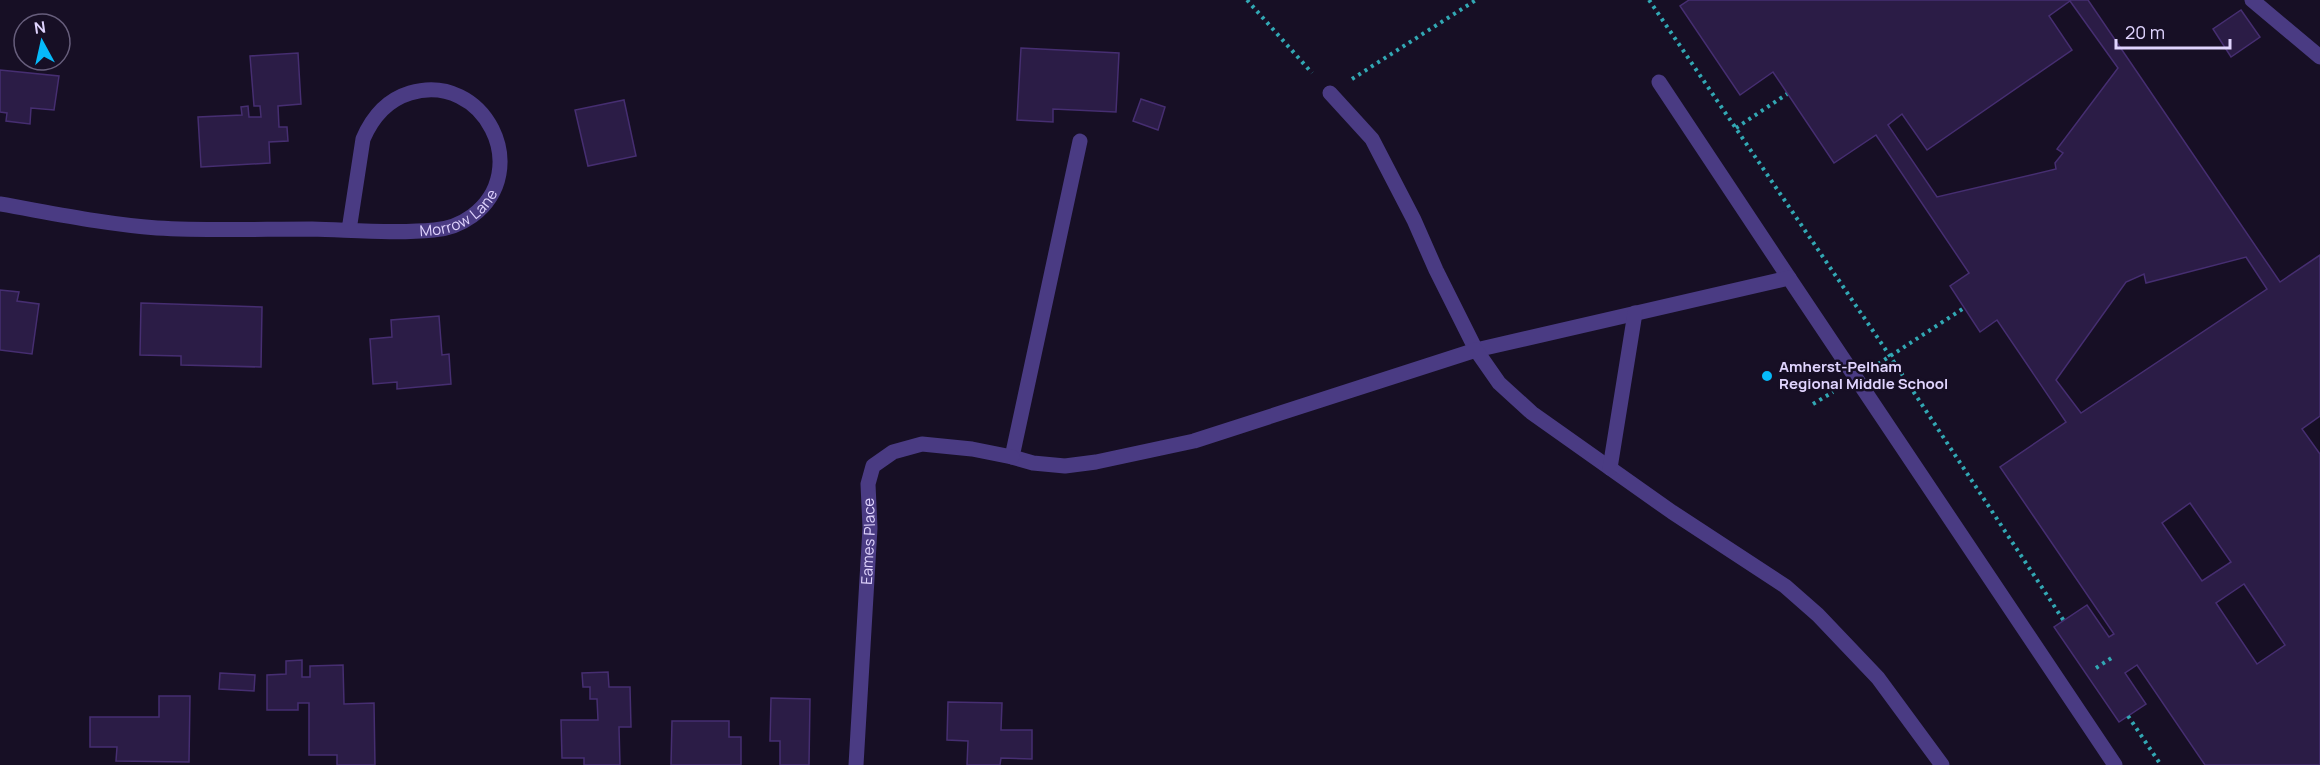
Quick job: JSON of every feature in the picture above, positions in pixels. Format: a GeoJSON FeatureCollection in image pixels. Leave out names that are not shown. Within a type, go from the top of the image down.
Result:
{"type":"FeatureCollection","features":[{"type":"Feature","properties":{"kind":"street"},"geometry":{"type":"LineString","coordinates":[[2252,0],[2320,57]]}},
{"type":"Feature","properties":{"kind":"street"},"geometry":{"type":"LineString","coordinates":[[1659,82],[2115,765]]}},
{"type":"Feature","properties":{"kind":"street","name":"Morrow Lane"},"geometry":{"type":"LineString","coordinates":[[0,204],[108,223],[159,228],[349,230],[433,230],[460,224],[472,216],[491,196],[500,169],[498,141],[485,117],[464,99],[436,90],[410,93],[386,106],[369,126],[363,139],[349,230]]}},
{"type":"Feature","properties":{"kind":"street"},"geometry":{"type":"LineString","coordinates":[[1330,93],[1372,139],[1394,179],[1476,350],[1499,383],[1532,413],[1672,512],[1785,586],[1818,615],[1878,678],[1942,765]]}},
{"type":"Feature","properties":{"kind":"street"},"geometry":{"type":"LineString","coordinates":[[1080,141],[1012,458],[1033,463],[1065,466],[1096,462],[1194,441],[1476,350],[1789,278]]}},
{"type":"Feature","properties":{"kind":"street"},"geometry":{"type":"LineString","coordinates":[[1610,468],[1635,313]]}},
{"type":"Feature","properties":{"kind":"street","name":"Eames Place"},"geometry":{"type":"LineString","coordinates":[[856,765],[870,528],[868,484],[873,466],[893,452],[922,444],[972,448],[1012,458]]}},
{"type":"Feature","properties":{"kind":"path"},"geometry":{"type":"LineString","coordinates":[[1247,0],[1330,93],[1476,0]]}},
{"type":"Feature","properties":{"kind":"path"},"geometry":{"type":"LineString","coordinates":[[1649,0],[1890,356],[2064,621]]}},
{"type":"Feature","properties":{"kind":"path"},"geometry":{"type":"LineString","coordinates":[[1736,128],[1787,94]]}},
{"type":"Feature","properties":{"kind":"path"},"geometry":{"type":"LineString","coordinates":[[1813,404],[1964,308]]}},
{"type":"Feature","properties":{"kind":"path"},"geometry":{"type":"LineString","coordinates":[[2096,668],[2113,657]]}},
{"type":"Feature","properties":{"kind":"path"},"geometry":{"type":"LineString","coordinates":[[2128,716],[2161,765]]}},
{"type":"Feature","properties":{"kind":"building","name":"Amherst-Pelham Regional Middle School"},"geometry":{"type":"Polygon","coordinates":[[[1689,0],[2088,0],[2280,282],[2320,255],[2320,416],[2302,429],[2320,454],[2320,765],[2205,765],[2137,665],[2125,673],[2146,704],[2119,722],[2054,627],[2087,605],[2109,637],[2114,634],[2000,467],[2066,422],[1997,320],[1980,332],[1950,286],[1969,273],[1876,135],[1834,163],[1773,72],[1740,95],[1680,6],[1689,0]],[[2070,1],[2049,16],[2072,50],[1927,150],[1902,114],[1888,125],[1937,197],[2056,169],[2055,163],[2063,153],[2057,149],[2118,68],[2070,1]],[[2246,257],[2146,283],[2144,274],[2126,282],[2056,380],[2081,413],[2267,289],[2246,257]],[[2190,503],[2162,523],[2202,581],[2231,562],[2190,503]],[[2244,584],[2216,603],[2257,664],[2285,645],[2244,584]]]}},
{"type":"Feature","properties":{"kind":"building"},"geometry":{"type":"Polygon","coordinates":[[[2241,10],[2260,37],[2231,57],[2213,29],[2241,10]]]}},
{"type":"Feature","properties":{"kind":"building"},"geometry":{"type":"Polygon","coordinates":[[[1021,48],[1119,53],[1116,112],[1053,109],[1053,122],[1017,120],[1021,48]]]}},
{"type":"Feature","properties":{"kind":"building"},"geometry":{"type":"Polygon","coordinates":[[[298,53],[301,104],[278,106],[279,127],[287,127],[288,141],[269,142],[270,163],[201,167],[198,117],[242,115],[241,107],[248,106],[249,117],[261,117],[260,106],[254,106],[250,56],[298,53]]]}},
{"type":"Feature","properties":{"kind":"building"},"geometry":{"type":"Polygon","coordinates":[[[0,70],[59,76],[54,110],[31,108],[30,124],[6,121],[7,113],[0,112],[0,70]]]}},
{"type":"Feature","properties":{"kind":"building"},"geometry":{"type":"Polygon","coordinates":[[[1141,99],[1165,107],[1158,130],[1133,121],[1141,99]]]}},
{"type":"Feature","properties":{"kind":"building"},"geometry":{"type":"Polygon","coordinates":[[[624,100],[636,156],[588,166],[575,110],[624,100]]]}},
{"type":"Feature","properties":{"kind":"building"},"geometry":{"type":"Polygon","coordinates":[[[0,290],[19,292],[17,301],[39,304],[32,354],[0,350],[0,290]]]}},
{"type":"Feature","properties":{"kind":"building"},"geometry":{"type":"Polygon","coordinates":[[[141,303],[262,307],[261,367],[181,365],[181,356],[140,355],[141,303]]]}},
{"type":"Feature","properties":{"kind":"building"},"geometry":{"type":"Polygon","coordinates":[[[439,316],[442,355],[449,354],[451,384],[397,389],[397,382],[373,384],[370,339],[392,337],[391,320],[439,316]]]}},
{"type":"Feature","properties":{"kind":"building"},"geometry":{"type":"Polygon","coordinates":[[[302,660],[302,677],[310,677],[310,666],[343,665],[344,704],[374,703],[375,765],[337,765],[337,755],[309,755],[309,703],[298,703],[298,710],[267,710],[267,675],[286,674],[286,661],[302,660]]]}},
{"type":"Feature","properties":{"kind":"building"},"geometry":{"type":"Polygon","coordinates":[[[608,672],[609,687],[630,687],[631,727],[619,727],[620,765],[584,765],[584,758],[562,758],[561,720],[598,720],[597,699],[590,699],[590,687],[583,687],[582,673],[608,672]]]}},
{"type":"Feature","properties":{"kind":"building"},"geometry":{"type":"Polygon","coordinates":[[[220,673],[255,675],[254,691],[219,689],[220,673]]]}},
{"type":"Feature","properties":{"kind":"building"},"geometry":{"type":"Polygon","coordinates":[[[159,696],[190,696],[189,762],[116,761],[117,747],[90,747],[90,717],[159,717],[159,696]]]}},
{"type":"Feature","properties":{"kind":"building"},"geometry":{"type":"Polygon","coordinates":[[[771,698],[810,699],[809,765],[780,765],[780,741],[770,741],[771,698]]]}},
{"type":"Feature","properties":{"kind":"building"},"geometry":{"type":"Polygon","coordinates":[[[948,702],[1002,703],[1001,730],[1032,730],[1032,759],[1001,758],[1000,765],[967,765],[968,741],[947,740],[948,702]]]}},
{"type":"Feature","properties":{"kind":"building"},"geometry":{"type":"Polygon","coordinates":[[[672,721],[729,721],[729,737],[741,737],[741,765],[671,765],[672,721]]]}},
{"type":"Feature","properties":{"kind":"place","name":"Amherst-Pelham Regional Middle School"},"geometry":{"type":"Point","coordinates":[1767,376]}}]}
